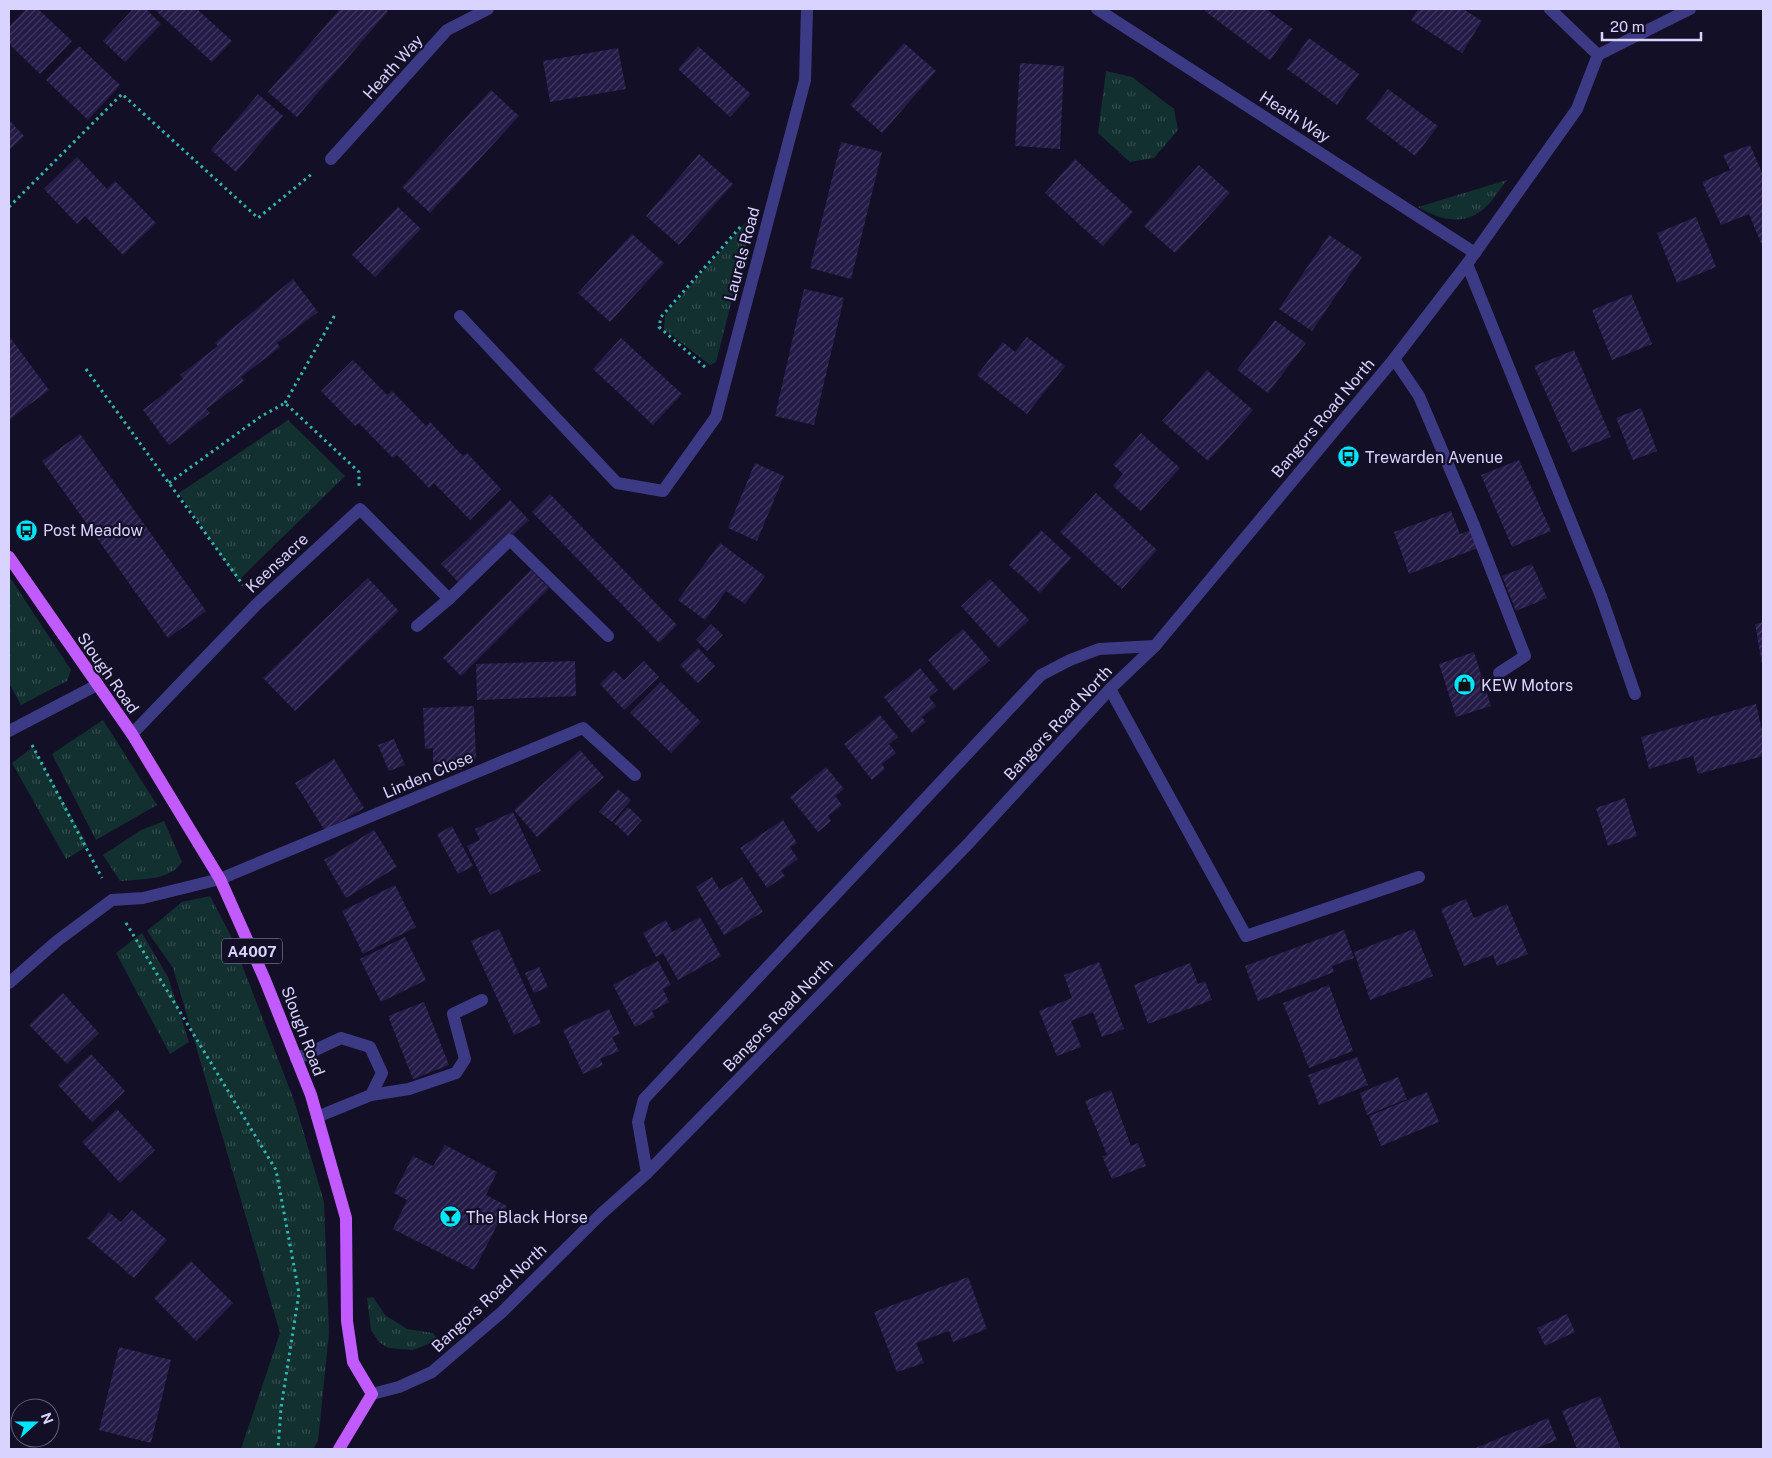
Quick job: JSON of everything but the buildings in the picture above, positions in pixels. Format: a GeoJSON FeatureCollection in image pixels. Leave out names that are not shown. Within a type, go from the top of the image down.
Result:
{"type":"FeatureCollection","features":[{"type":"Feature","properties":{"kind":"main road","name":"Slough Road"},"geometry":{"type":"LineString","coordinates":[[9,557],[132,734],[220,879],[265,980],[317,1117],[346,1218],[347,1321],[354,1362],[372,1394]]}},
{"type":"Feature","properties":{"kind":"main road"},"geometry":{"type":"LineString","coordinates":[[339,1449],[372,1394]]}},
{"type":"Feature","properties":{"kind":"street","name":"Heath Way"},"geometry":{"type":"LineString","coordinates":[[331,159],[448,30],[488,9]]}},
{"type":"Feature","properties":{"kind":"street","name":"Laurels Road"},"geometry":{"type":"LineString","coordinates":[[460,316],[617,483],[663,491],[716,417],[805,80],[807,9]]}},
{"type":"Feature","properties":{"kind":"street","name":"Heath Way"},"geometry":{"type":"LineString","coordinates":[[1097,9],[1475,253]]}},
{"type":"Feature","properties":{"kind":"street"},"geometry":{"type":"LineString","coordinates":[[1550,9],[1598,55],[1690,9]]}},
{"type":"Feature","properties":{"kind":"street","name":"Bangors Road North"},"geometry":{"type":"LineString","coordinates":[[372,1394],[399,1387],[432,1372],[502,1312],[601,1214],[647,1173],[966,845],[1110,689],[1155,646],[1394,359],[1467,264],[1577,109],[1598,55]]}},
{"type":"Feature","properties":{"kind":"street"},"geometry":{"type":"LineString","coordinates":[[1467,264],[1601,596],[1635,694]]}},
{"type":"Feature","properties":{"kind":"street"},"geometry":{"type":"LineString","coordinates":[[1394,359],[1419,396],[1473,523],[1525,656],[1499,673]]}},
{"type":"Feature","properties":{"kind":"street"},"geometry":{"type":"LineString","coordinates":[[360,509],[449,599]]}},
{"type":"Feature","properties":{"kind":"street","name":"Keensacre"},"geometry":{"type":"LineString","coordinates":[[132,734],[257,604],[360,509]]}},
{"type":"Feature","properties":{"kind":"street"},"geometry":{"type":"LineString","coordinates":[[417,626],[449,599],[510,540],[608,636]]}},
{"type":"Feature","properties":{"kind":"street"},"geometry":{"type":"LineString","coordinates":[[647,1173],[638,1122],[644,1099],[1041,675],[1070,660],[1099,649],[1155,646]]}},
{"type":"Feature","properties":{"kind":"street"},"geometry":{"type":"LineString","coordinates":[[9,731],[97,685]]}},
{"type":"Feature","properties":{"kind":"street"},"geometry":{"type":"LineString","coordinates":[[1110,689],[1246,936],[1419,877]]}},
{"type":"Feature","properties":{"kind":"street","name":"Linden Close"},"geometry":{"type":"LineString","coordinates":[[220,879],[583,728],[635,775]]}},
{"type":"Feature","properties":{"kind":"street"},"geometry":{"type":"LineString","coordinates":[[9,983],[57,941],[112,900],[142,898],[220,879]]}},
{"type":"Feature","properties":{"kind":"street"},"geometry":{"type":"LineString","coordinates":[[317,1117],[371,1094],[409,1089],[456,1073],[465,1059],[453,1014],[482,1000]]}},
{"type":"Feature","properties":{"kind":"street"},"geometry":{"type":"LineString","coordinates":[[296,1059],[341,1038],[370,1047],[382,1074],[371,1094]]}},
{"type":"Feature","properties":{"kind":"path"},"geometry":{"type":"LineString","coordinates":[[9,207],[122,94],[258,218],[331,159]]}},
{"type":"Feature","properties":{"kind":"path"},"geometry":{"type":"LineString","coordinates":[[725,383],[659,327],[661,317],[745,222]]}},
{"type":"Feature","properties":{"kind":"path"},"geometry":{"type":"LineString","coordinates":[[169,483],[260,417],[284,403],[336,313]]}},
{"type":"Feature","properties":{"kind":"path"},"geometry":{"type":"LineString","coordinates":[[86,369],[257,604]]}},
{"type":"Feature","properties":{"kind":"path"},"geometry":{"type":"LineString","coordinates":[[284,403],[359,472],[360,509]]}},
{"type":"Feature","properties":{"kind":"path"},"geometry":{"type":"LineString","coordinates":[[20,724],[94,860],[112,900],[276,1170],[299,1293],[281,1408],[278,1449]]}},
{"type":"Feature","properties":{"kind":"green space"},"geometry":{"type":"Polygon","coordinates":[[[1106,71],[1132,77],[1174,109],[1178,130],[1154,158],[1130,162],[1098,133],[1106,71]]]}},
{"type":"Feature","properties":{"kind":"green space"},"geometry":{"type":"Polygon","coordinates":[[[1507,180],[1492,201],[1473,216],[1450,219],[1433,215],[1418,207],[1507,180]]]}},
{"type":"Feature","properties":{"kind":"green space"},"geometry":{"type":"Polygon","coordinates":[[[748,220],[752,223],[716,362],[710,365],[664,329],[665,315],[748,220]]]}},
{"type":"Feature","properties":{"kind":"green space"},"geometry":{"type":"Polygon","coordinates":[[[288,420],[345,476],[238,581],[179,493],[288,420]]]}},
{"type":"Feature","properties":{"kind":"green space"},"geometry":{"type":"Polygon","coordinates":[[[9,576],[71,670],[67,681],[21,705],[9,683],[9,576]]]}},
{"type":"Feature","properties":{"kind":"green space"},"geometry":{"type":"Polygon","coordinates":[[[103,720],[157,805],[96,840],[52,754],[103,720]]]}},
{"type":"Feature","properties":{"kind":"green space"},"geometry":{"type":"Polygon","coordinates":[[[33,747],[88,846],[66,859],[12,763],[33,747]]]}},
{"type":"Feature","properties":{"kind":"green space"},"geometry":{"type":"Polygon","coordinates":[[[164,821],[182,862],[170,873],[162,876],[120,881],[103,855],[141,830],[164,821]]]}},
{"type":"Feature","properties":{"kind":"green space"},"geometry":{"type":"Polygon","coordinates":[[[210,896],[231,936],[295,1103],[324,1202],[329,1333],[318,1441],[313,1449],[241,1449],[280,1333],[173,968],[147,931],[182,902],[210,896]]]}},
{"type":"Feature","properties":{"kind":"green space"},"geometry":{"type":"Polygon","coordinates":[[[142,933],[168,977],[189,1042],[170,1054],[116,953],[142,933]]]}},
{"type":"Feature","properties":{"kind":"green space"},"geometry":{"type":"Polygon","coordinates":[[[373,1297],[385,1315],[407,1329],[433,1333],[438,1340],[413,1350],[388,1348],[379,1342],[371,1330],[367,1298],[373,1297]]]}},
{"type":"Feature","properties":{"kind":"place","name":"Trewarden Avenue"},"geometry":{"type":"Point","coordinates":[1349,457]}},
{"type":"Feature","properties":{"kind":"place","name":"Post Meadow"},"geometry":{"type":"Point","coordinates":[27,530]}},
{"type":"Feature","properties":{"kind":"place","name":"KEW Motors"},"geometry":{"type":"Point","coordinates":[1465,685]}},
{"type":"Feature","properties":{"kind":"place","name":"The Black Horse"},"geometry":{"type":"Point","coordinates":[450,1217]}}]}
